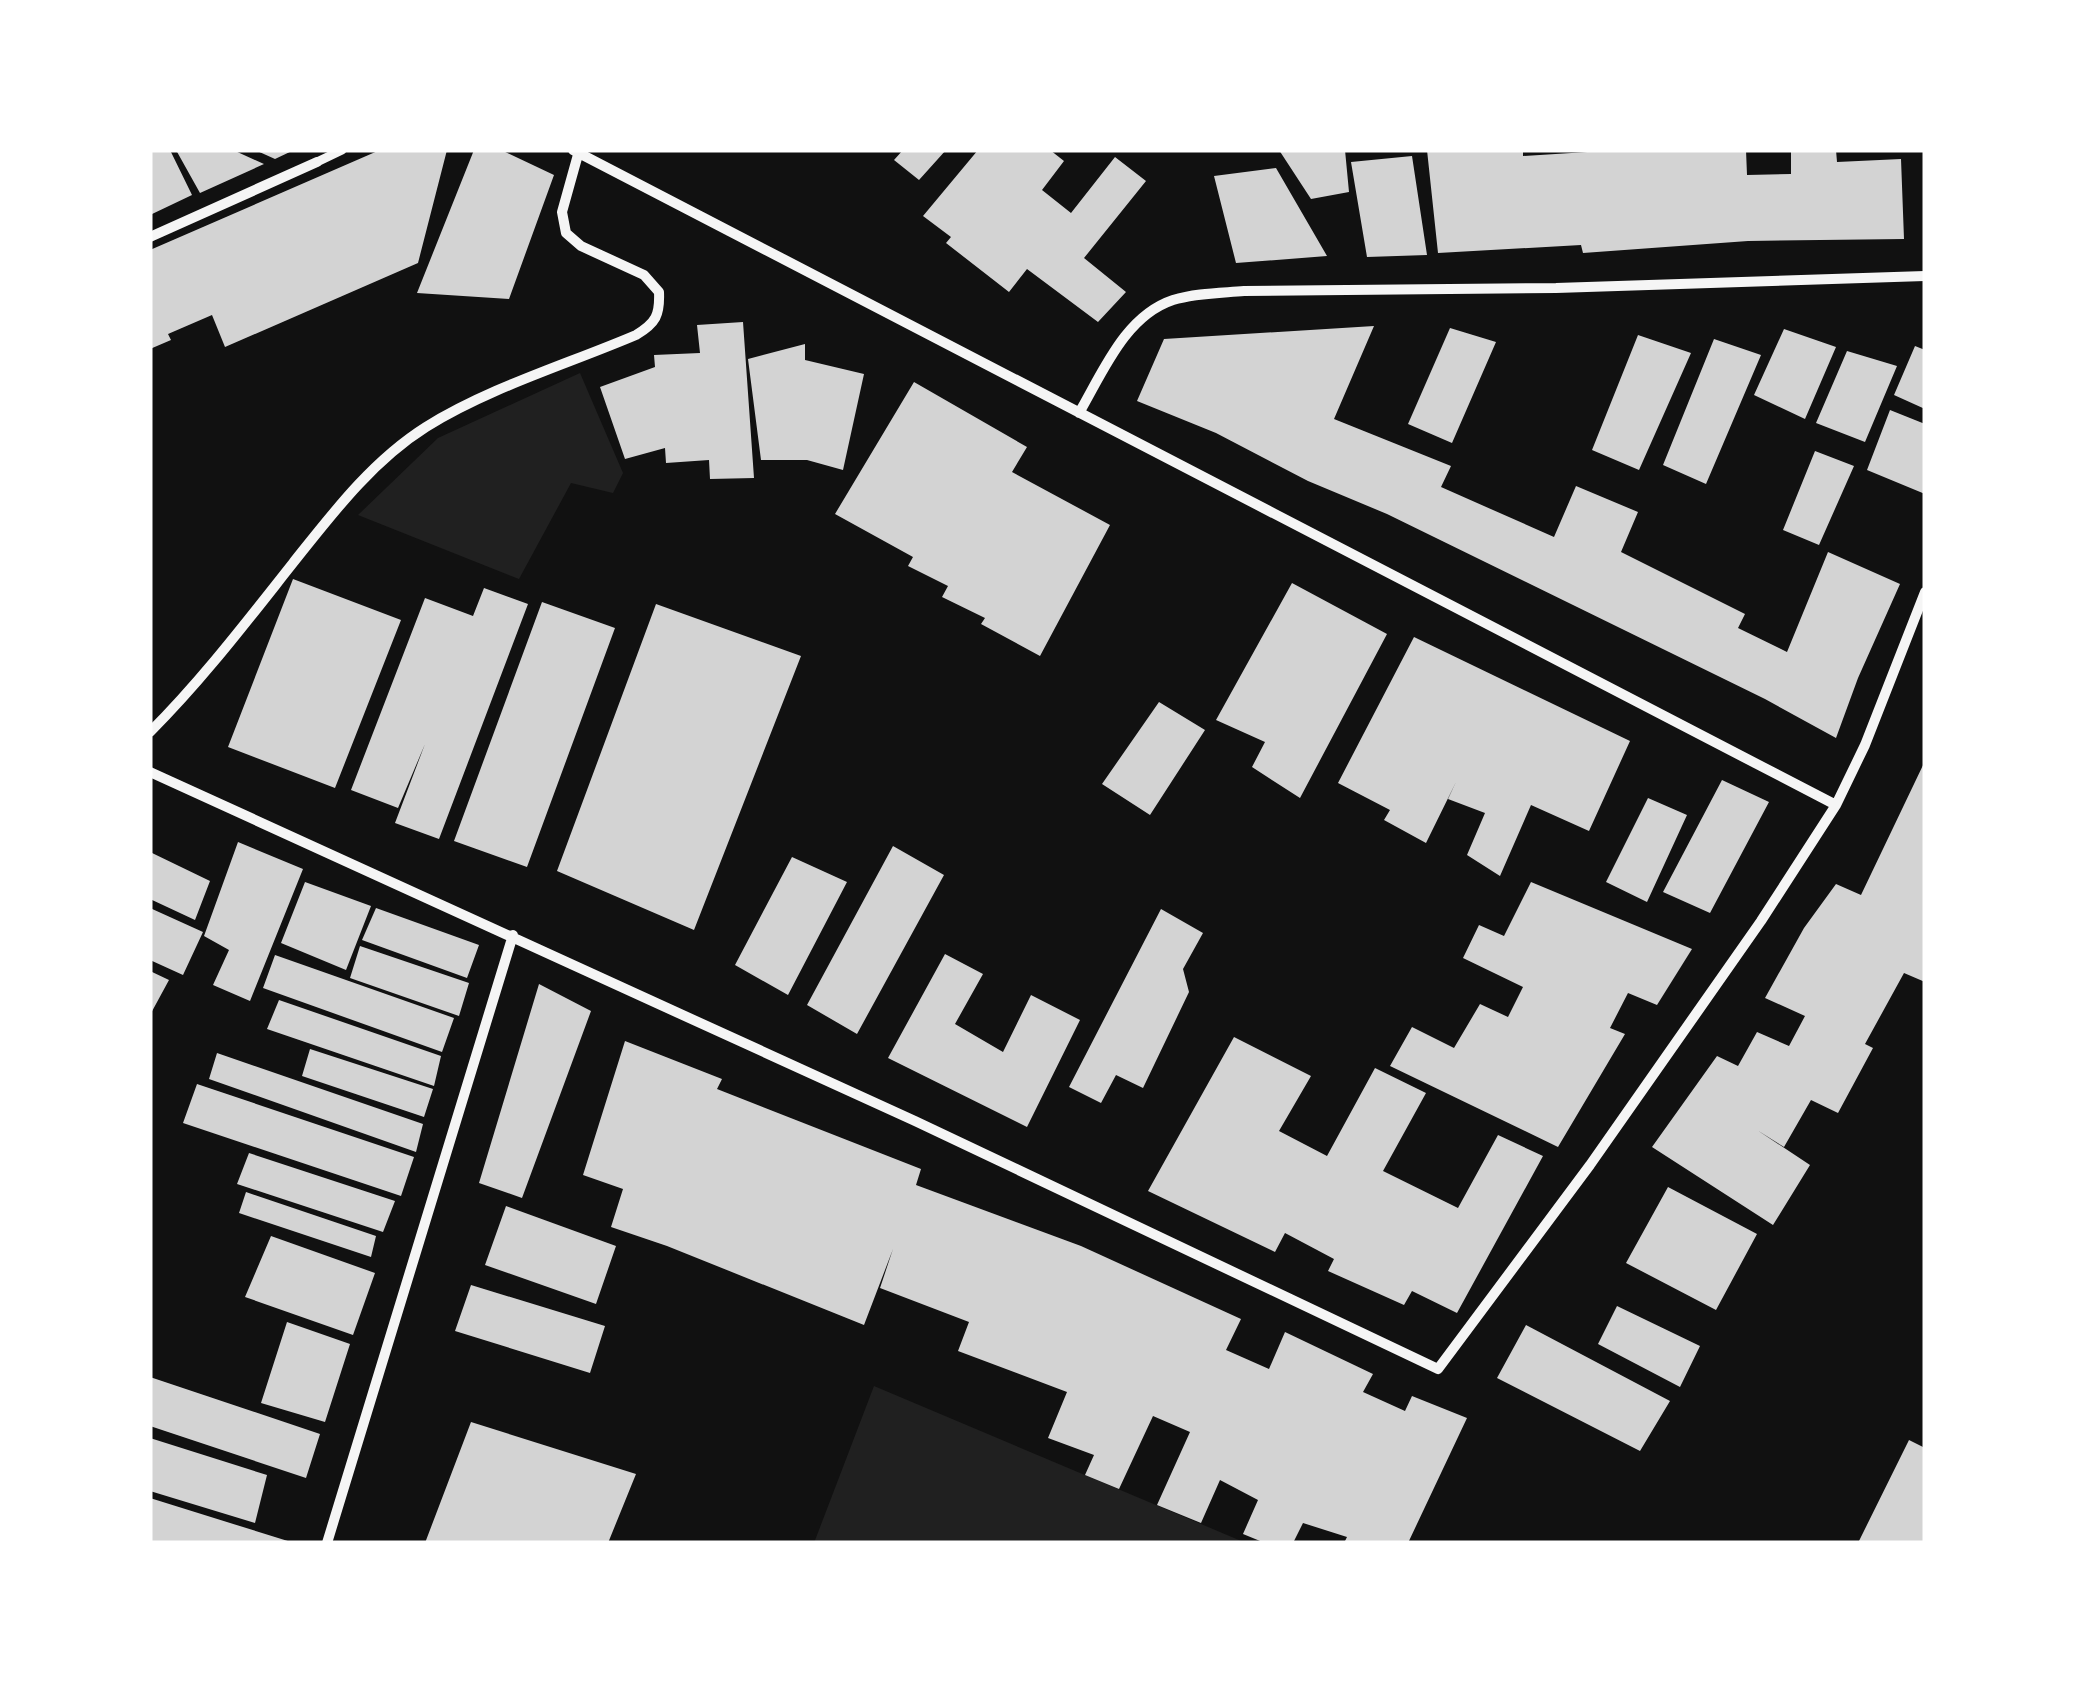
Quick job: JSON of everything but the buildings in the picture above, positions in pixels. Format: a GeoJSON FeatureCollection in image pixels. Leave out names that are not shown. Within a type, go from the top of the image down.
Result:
{"type":"FeatureCollection","features":[{"type":"Feature","properties":{"kind":"street"},"geometry":{"type":"LineString","coordinates":[[150,238],[342,150]]}},
{"type":"Feature","properties":{"kind":"street"},"geometry":{"type":"LineString","coordinates":[[150,732],[212,664],[328,518],[378,465],[425,428],[469,405],[636,336],[653,325],[660,310],[659,292],[644,276],[582,246],[566,233],[562,212],[577,151],[1836,805]]}},
{"type":"Feature","properties":{"kind":"street"},"geometry":{"type":"LineString","coordinates":[[1079,412],[1142,316],[1173,300],[1206,294],[1925,276]]}},
{"type":"Feature","properties":{"kind":"street"},"geometry":{"type":"LineString","coordinates":[[150,772],[513,935],[1438,1369],[1602,1149],[1761,921],[1836,805],[1865,745],[1925,592]]}},
{"type":"Feature","properties":{"kind":"street"},"geometry":{"type":"LineString","coordinates":[[327,1543],[513,935]]}},
{"type":"Feature","properties":{"kind":"shaded area"},"geometry":{"type":"Polygon","coordinates":[[[580,373],[623,473],[613,493],[571,483],[519,579],[358,515],[438,438],[580,373]]]}},
{"type":"Feature","properties":{"kind":"shaded area"},"geometry":{"type":"Polygon","coordinates":[[[874,1386],[1246,1543],[814,1543],[874,1386]]]}}]}
